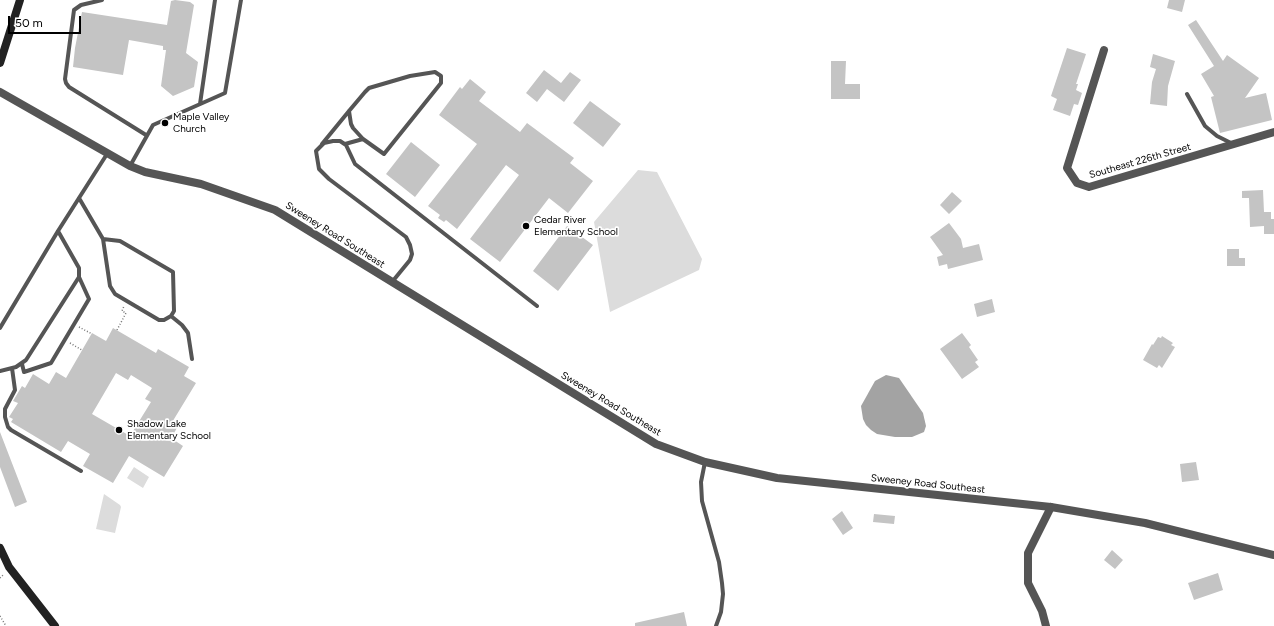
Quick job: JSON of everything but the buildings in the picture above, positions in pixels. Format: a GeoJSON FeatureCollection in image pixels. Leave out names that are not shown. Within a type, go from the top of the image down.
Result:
{"type":"FeatureCollection","features":[{"type":"Feature","properties":{"kind":"main road"},"geometry":{"type":"LineString","coordinates":[[0,63],[20,0]]}},
{"type":"Feature","properties":{"kind":"main road"},"geometry":{"type":"LineString","coordinates":[[0,548],[9,567],[55,626]]}},
{"type":"Feature","properties":{"kind":"street","name":"Southeast 226th Street"},"geometry":{"type":"LineString","coordinates":[[1104,50],[1068,168],[1077,183],[1088,187],[1274,132]]}},
{"type":"Feature","properties":{"kind":"street","name":"Sweeney Road Southeast"},"geometry":{"type":"LineString","coordinates":[[0,92],[130,166],[145,172],[201,184],[275,210],[656,444],[705,462],[777,478],[1052,507],[1145,523],[1274,555]]}},
{"type":"Feature","properties":{"kind":"street"},"geometry":{"type":"LineString","coordinates":[[1046,626],[1042,612],[1028,583],[1028,553],[1052,507]]}},
{"type":"Feature","properties":{"kind":"lane"},"geometry":{"type":"LineString","coordinates":[[102,0],[81,5],[74,10],[65,79],[66,83],[68,86],[146,135]]}},
{"type":"Feature","properties":{"kind":"lane"},"geometry":{"type":"LineString","coordinates":[[200,104],[215,0]]}},
{"type":"Feature","properties":{"kind":"lane"},"geometry":{"type":"LineString","coordinates":[[130,166],[146,135],[153,125],[226,93],[241,0]]}},
{"type":"Feature","properties":{"kind":"lane"},"geometry":{"type":"LineString","coordinates":[[349,111],[351,124],[363,138],[384,154],[441,83],[441,76],[435,72],[410,76],[372,86],[365,92],[349,111],[316,151],[316,159],[319,168],[329,179],[406,237],[410,244],[412,254],[410,260],[392,282]]}},
{"type":"Feature","properties":{"kind":"lane"},"geometry":{"type":"LineString","coordinates":[[1187,94],[1205,126],[1217,136],[1233,144]]}},
{"type":"Feature","properties":{"kind":"lane"},"geometry":{"type":"LineString","coordinates":[[344,144],[363,138]]}},
{"type":"Feature","properties":{"kind":"lane"},"geometry":{"type":"LineString","coordinates":[[316,151],[324,143],[340,141],[344,144],[355,164],[537,306]]}},
{"type":"Feature","properties":{"kind":"lane"},"geometry":{"type":"LineString","coordinates":[[0,328],[58,231],[107,154]]}},
{"type":"Feature","properties":{"kind":"lane"},"geometry":{"type":"LineString","coordinates":[[79,198],[103,239],[110,286],[115,294],[159,320],[164,320],[171,316],[174,311],[173,272],[120,241],[103,239]]}},
{"type":"Feature","properties":{"kind":"lane"},"geometry":{"type":"LineString","coordinates":[[22,364],[24,372],[51,363],[88,299],[79,277],[79,268],[58,231]]}},
{"type":"Feature","properties":{"kind":"lane"},"geometry":{"type":"LineString","coordinates":[[0,371],[22,364],[79,277]]}},
{"type":"Feature","properties":{"kind":"lane"},"geometry":{"type":"LineString","coordinates":[[171,316],[182,325],[188,334],[192,359]]}},
{"type":"Feature","properties":{"kind":"lane"},"geometry":{"type":"LineString","coordinates":[[12,368],[15,390],[5,409],[5,417],[8,426],[12,430],[81,471]]}},
{"type":"Feature","properties":{"kind":"lane"},"geometry":{"type":"LineString","coordinates":[[705,462],[702,482],[702,501],[719,562],[723,594],[721,612],[716,626]]}},
{"type":"Feature","properties":{"kind":"path"},"geometry":{"type":"LineString","coordinates":[[116,330],[126,313],[122,311],[126,300]]}},
{"type":"Feature","properties":{"kind":"path"},"geometry":{"type":"LineString","coordinates":[[74,324],[92,334]]}},
{"type":"Feature","properties":{"kind":"path"},"geometry":{"type":"LineString","coordinates":[[65,340],[82,350]]}},
{"type":"Feature","properties":{"kind":"path"},"geometry":{"type":"LineString","coordinates":[[0,616],[6,626]]}},
{"type":"Feature","properties":{"kind":"shaded area"},"geometry":{"type":"Polygon","coordinates":[[[638,170],[657,172],[702,259],[699,270],[610,312],[594,222],[638,170]]]}},
{"type":"Feature","properties":{"kind":"shaded area"},"geometry":{"type":"Polygon","coordinates":[[[886,375],[899,378],[923,413],[926,426],[924,432],[912,437],[895,437],[877,434],[866,425],[863,419],[861,406],[875,381],[886,375]]]}},
{"type":"Feature","properties":{"kind":"shaded area"},"geometry":{"type":"Polygon","coordinates":[[[134,467],[149,477],[143,488],[127,478],[134,467]]]}},
{"type":"Feature","properties":{"kind":"shaded area"},"geometry":{"type":"Polygon","coordinates":[[[104,494],[121,507],[115,533],[96,529],[104,494]]]}},
{"type":"Feature","properties":{"kind":"place","name":"Maple Valley Church"},"geometry":{"type":"Point","coordinates":[165,123]}},
{"type":"Feature","properties":{"kind":"place","name":"Cedar River Elementary School"},"geometry":{"type":"Point","coordinates":[526,226]}},
{"type":"Feature","properties":{"kind":"place","name":"Shadow Lake Elementary School"},"geometry":{"type":"Point","coordinates":[119,430]}}]}
